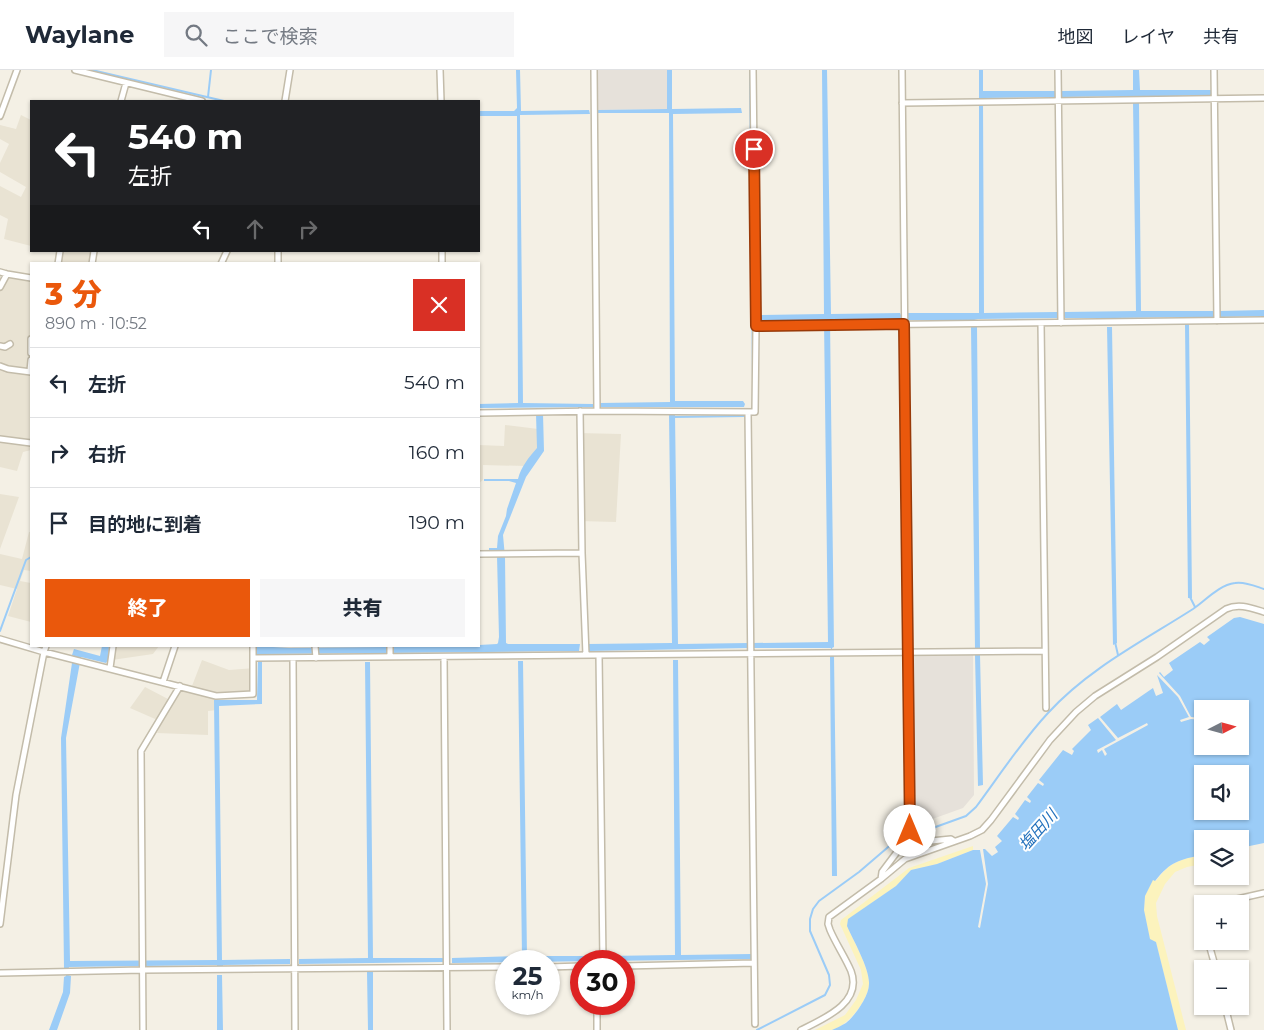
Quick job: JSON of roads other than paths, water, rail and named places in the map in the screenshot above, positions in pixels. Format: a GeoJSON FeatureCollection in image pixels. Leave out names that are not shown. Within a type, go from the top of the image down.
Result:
{"type":"FeatureCollection","features":[{"type":"Feature","properties":{"kind":"street"},"geometry":{"type":"LineString","coordinates":[[0,116],[17,70]]}},
{"type":"Feature","properties":{"kind":"street"},"geometry":{"type":"LineString","coordinates":[[75,70],[198,100]]}},
{"type":"Feature","properties":{"kind":"street"},"geometry":{"type":"LineString","coordinates":[[285,100],[290,70]]}},
{"type":"Feature","properties":{"kind":"street"},"geometry":{"type":"LineString","coordinates":[[440,70],[441,100]]}},
{"type":"Feature","properties":{"kind":"street"},"geometry":{"type":"LineString","coordinates":[[594,70],[597,411]]}},
{"type":"Feature","properties":{"kind":"street"},"geometry":{"type":"LineString","coordinates":[[480,413],[580,411],[755,412],[756,326],[753,70]]}},
{"type":"Feature","properties":{"kind":"street"},"geometry":{"type":"LineString","coordinates":[[902,70],[911,841]]}},
{"type":"Feature","properties":{"kind":"street"},"geometry":{"type":"LineString","coordinates":[[1058,70],[1061,317]]}},
{"type":"Feature","properties":{"kind":"street"},"geometry":{"type":"LineString","coordinates":[[1214,70],[1217,316]]}},
{"type":"Feature","properties":{"kind":"street"},"geometry":{"type":"LineString","coordinates":[[121,100],[126,83]]}},
{"type":"Feature","properties":{"kind":"street"},"geometry":{"type":"LineString","coordinates":[[902,103],[981,102],[1059,96],[1137,100],[1215,95],[1264,98]]}},
{"type":"Feature","properties":{"kind":"street"},"geometry":{"type":"LineString","coordinates":[[0,272],[30,278]]}},
{"type":"Feature","properties":{"kind":"street"},"geometry":{"type":"LineString","coordinates":[[0,286],[7,274]]}},
{"type":"Feature","properties":{"kind":"street"},"geometry":{"type":"LineString","coordinates":[[756,326],[831,325],[904,319],[974,324],[1041,323],[1061,317],[1110,322],[1187,321],[1217,316],[1264,320]]}},
{"type":"Feature","properties":{"kind":"street"},"geometry":{"type":"LineString","coordinates":[[1041,323],[1046,708]]}},
{"type":"Feature","properties":{"kind":"street"},"geometry":{"type":"LineString","coordinates":[[0,346],[5,347],[10,344]]}},
{"type":"Feature","properties":{"kind":"street"},"geometry":{"type":"LineString","coordinates":[[0,366],[8,369],[30,371]]}},
{"type":"Feature","properties":{"kind":"street"},"geometry":{"type":"LineString","coordinates":[[580,411],[585,650]]}},
{"type":"Feature","properties":{"kind":"street"},"geometry":{"type":"LineString","coordinates":[[748,412],[755,1024]]}},
{"type":"Feature","properties":{"kind":"street"},"geometry":{"type":"LineString","coordinates":[[0,439],[30,442]]}},
{"type":"Feature","properties":{"kind":"street"},"geometry":{"type":"LineString","coordinates":[[480,554],[582,553]]}},
{"type":"Feature","properties":{"kind":"street"},"geometry":{"type":"LineString","coordinates":[[801,1030],[830,1016],[842,1007],[850,994],[853,982],[851,972],[830,930],[828,924],[829,917],[906,859],[982,830],[1050,740],[1076,712],[1095,696],[1157,657],[1226,609],[1237,605],[1264,612]]}},
{"type":"Feature","properties":{"kind":"street"},"geometry":{"type":"LineString","coordinates":[[0,639],[30,646]]}},
{"type":"Feature","properties":{"kind":"street"},"geometry":{"type":"LineString","coordinates":[[110,668],[113,647]]}},
{"type":"Feature","properties":{"kind":"street"},"geometry":{"type":"LineString","coordinates":[[163,682],[175,647]]}},
{"type":"Feature","properties":{"kind":"street"},"geometry":{"type":"LineString","coordinates":[[0,924],[16,795],[45,649],[84,662],[216,696],[253,694],[255,658],[253,647]]}},
{"type":"Feature","properties":{"kind":"street"},"geometry":{"type":"LineString","coordinates":[[315,647],[316,658]]}},
{"type":"Feature","properties":{"kind":"street"},"geometry":{"type":"LineString","coordinates":[[390,647],[390,655]]}},
{"type":"Feature","properties":{"kind":"street"},"geometry":{"type":"LineString","coordinates":[[255,658],[368,657],[390,655],[444,657],[521,656],[585,650],[598,655],[1045,651]]}},
{"type":"Feature","properties":{"kind":"street"},"geometry":{"type":"LineString","coordinates":[[598,655],[603,950]]}},
{"type":"Feature","properties":{"kind":"street"},"geometry":{"type":"LineString","coordinates":[[444,657],[447,1030]]}},
{"type":"Feature","properties":{"kind":"street"},"geometry":{"type":"LineString","coordinates":[[293,658],[295,1030]]}},
{"type":"Feature","properties":{"kind":"street"},"geometry":{"type":"LineString","coordinates":[[143,1030],[141,751],[180,686]]}},
{"type":"Feature","properties":{"kind":"street"},"geometry":{"type":"LineString","coordinates":[[881,879],[882,872],[898,852],[911,841],[951,839],[954,841]]}},
{"type":"Feature","properties":{"kind":"street"},"geometry":{"type":"LineString","coordinates":[[1249,896],[1264,893]]}},
{"type":"Feature","properties":{"kind":"street"},"geometry":{"type":"LineString","coordinates":[[635,966],[754,963]]}},
{"type":"Feature","properties":{"kind":"street"},"geometry":{"type":"LineString","coordinates":[[0,973],[495,967]]}},
{"type":"Feature","properties":{"kind":"street"},"geometry":{"type":"LineString","coordinates":[[596,1015],[597,1030]]}},
{"type":"Feature","properties":{"kind":"street"},"geometry":{"type":"LineString","coordinates":[[1227,1015],[1231,1030]]}},
{"type":"Feature","properties":{"kind":"water"},"geometry":{"type":"Polygon","coordinates":[[[516,70],[520,70],[521,111],[589,110],[590,114],[520,115],[523,403],[593,404],[593,407],[480,408],[480,404],[518,403],[517,116],[480,116],[480,111],[514,111],[517,108],[516,70]]]}},
{"type":"Feature","properties":{"kind":"water"},"geometry":{"type":"Polygon","coordinates":[[[667,70],[672,70],[672,109],[741,108],[742,113],[673,114],[675,401],[743,401],[744,407],[600,407],[600,403],[670,402],[669,113],[597,113],[597,110],[667,109],[667,70]]]}},
{"type":"Feature","properties":{"kind":"water"},"geometry":{"type":"Polygon","coordinates":[[[822,70],[827,70],[831,314],[900,313],[901,315],[906,315],[906,313],[979,313],[979,70],[983,70],[983,91],[1055,91],[1055,97],[984,98],[984,313],[1057,312],[1058,314],[1064,314],[1064,312],[1136,311],[1133,102],[1139,102],[1141,311],[1214,311],[1215,317],[1114,318],[1110,320],[1107,318],[1065,318],[1064,316],[1058,316],[1057,318],[978,319],[970,321],[906,320],[906,318],[901,318],[901,320],[830,321],[834,647],[832,648],[832,656],[834,656],[837,876],[832,876],[831,648],[754,648],[753,643],[828,642],[824,320],[761,320],[761,315],[824,314],[822,70]]]}},
{"type":"Feature","properties":{"kind":"water"},"geometry":{"type":"Polygon","coordinates":[[[1133,70],[1139,70],[1140,90],[1212,90],[1212,95],[1140,97],[1139,99],[1133,99],[1133,96],[1062,97],[1062,91],[1133,90],[1133,70]]]}},
{"type":"Feature","properties":{"kind":"water"},"geometry":{"type":"Polygon","coordinates":[[[1264,310],[1264,316],[1219,317],[1219,311],[1264,310]]]}},
{"type":"Feature","properties":{"kind":"water"},"geometry":{"type":"Polygon","coordinates":[[[1185,324],[1189,324],[1192,598],[1188,598],[1185,324]]]}},
{"type":"Feature","properties":{"kind":"water"},"geometry":{"type":"Polygon","coordinates":[[[971,327],[977,327],[980,648],[975,648],[971,327]]]}},
{"type":"Feature","properties":{"kind":"water"},"geometry":{"type":"Polygon","coordinates":[[[1107,327],[1112,327],[1117,643],[1113,645],[1107,327]]]}},
{"type":"Feature","properties":{"kind":"water"},"geometry":{"type":"Polygon","coordinates":[[[536,414],[543,414],[544,451],[526,477],[503,535],[506,643],[580,644],[579,651],[264,654],[262,657],[262,704],[219,706],[222,960],[290,959],[290,964],[223,965],[217,967],[217,965],[69,967],[68,975],[71,976],[70,993],[57,1030],[49,1030],[63,992],[64,977],[66,976],[66,968],[64,968],[61,738],[74,649],[100,656],[102,647],[109,647],[106,663],[81,657],[66,738],[70,961],[217,960],[214,700],[257,700],[257,647],[480,647],[480,645],[497,644],[499,637],[497,556],[496,550],[489,551],[489,548],[497,548],[498,536],[516,483],[509,481],[484,481],[484,479],[518,479],[523,466],[537,448],[536,414]]]}},
{"type":"Feature","properties":{"kind":"water"},"geometry":{"type":"Polygon","coordinates":[[[669,414],[675,414],[678,644],[749,643],[749,648],[589,651],[588,644],[672,643],[669,414]]]}},
{"type":"Feature","properties":{"kind":"water","name":"塩田川"},"geometry":{"type":"Polygon","coordinates":[[[1240,617],[1264,624],[1264,843],[1249,846],[1249,830],[1194,830],[1194,857],[1171,865],[1155,881],[1153,880],[1145,896],[1144,910],[1150,939],[1156,942],[1178,1030],[832,1030],[846,1023],[853,1016],[864,1000],[869,984],[869,978],[861,955],[847,926],[848,919],[896,886],[911,870],[937,864],[973,850],[980,850],[986,884],[978,927],[980,928],[988,884],[983,849],[992,856],[998,852],[995,847],[1002,841],[997,836],[1013,817],[1018,820],[1019,818],[1015,814],[1025,800],[1030,803],[1031,801],[1027,797],[1038,783],[1043,786],[1044,784],[1039,780],[1063,750],[1072,755],[1074,751],[1072,749],[1091,730],[1088,725],[1098,718],[1116,740],[1097,750],[1098,753],[1102,750],[1105,756],[1107,754],[1104,749],[1148,725],[1147,723],[1118,738],[1100,717],[1117,704],[1121,710],[1153,688],[1156,696],[1163,693],[1157,675],[1178,697],[1189,717],[1180,720],[1181,722],[1194,719],[1194,755],[1249,755],[1249,700],[1194,700],[1194,717],[1191,717],[1180,696],[1159,673],[1164,677],[1173,670],[1169,663],[1200,642],[1204,645],[1210,640],[1207,637],[1234,618],[1240,617]]]}},
{"type":"Feature","properties":{"kind":"water"},"geometry":{"type":"Polygon","coordinates":[[[975,655],[980,655],[983,785],[978,786],[975,655]]]}},
{"type":"Feature","properties":{"kind":"water"},"geometry":{"type":"Polygon","coordinates":[[[673,660],[678,660],[681,955],[751,954],[751,959],[635,961],[635,956],[675,955],[673,660]]]}},
{"type":"Feature","properties":{"kind":"water"},"geometry":{"type":"Polygon","coordinates":[[[518,661],[523,661],[527,950],[522,950],[518,661]]]}},
{"type":"Feature","properties":{"kind":"water"},"geometry":{"type":"Polygon","coordinates":[[[365,662],[370,662],[373,958],[443,958],[443,962],[299,964],[299,959],[368,958],[365,662]]]}},
{"type":"Feature","properties":{"kind":"water"},"geometry":{"type":"Polygon","coordinates":[[[560,956],[570,956],[570,961],[560,962],[560,956]]]}},
{"type":"Feature","properties":{"kind":"water"},"geometry":{"type":"Polygon","coordinates":[[[495,957],[495,962],[452,963],[452,958],[495,957]]]}},
{"type":"Feature","properties":{"kind":"water"},"geometry":{"type":"Polygon","coordinates":[[[367,972],[373,972],[373,1030],[368,1030],[367,972]]]}},
{"type":"Feature","properties":{"kind":"water"},"geometry":{"type":"Polygon","coordinates":[[[217,975],[222,975],[223,1030],[217,1030],[217,975]]]}},
{"type":"Feature","properties":{"kind":"waterway"},"geometry":{"type":"LineString","coordinates":[[92,70],[220,100]]}},
{"type":"Feature","properties":{"kind":"waterway"},"geometry":{"type":"LineString","coordinates":[[208,97],[211,70]]}},
{"type":"Feature","properties":{"kind":"waterway"},"geometry":{"type":"LineString","coordinates":[[750,70],[753,380]]}},
{"type":"Feature","properties":{"kind":"waterway"},"geometry":{"type":"LineString","coordinates":[[674,417],[744,416]]}},
{"type":"Feature","properties":{"kind":"waterway"},"geometry":{"type":"LineString","coordinates":[[0,631],[26,560],[30,558]]}},
{"type":"Feature","properties":{"kind":"waterway"},"geometry":{"type":"LineString","coordinates":[[757,1030],[825,995],[830,985],[829,975],[810,931],[810,919],[813,909],[819,901],[859,872],[894,842],[966,816],[976,807],[1038,724],[1064,697],[1098,669],[1229,584],[1250,584],[1264,589]]}},
{"type":"Feature","properties":{"kind":"waterway"},"geometry":{"type":"LineString","coordinates":[[1190,597],[1195,607]]}},
{"type":"Feature","properties":{"kind":"waterway"},"geometry":{"type":"LineString","coordinates":[[1115,642],[1118,655]]}}]}
